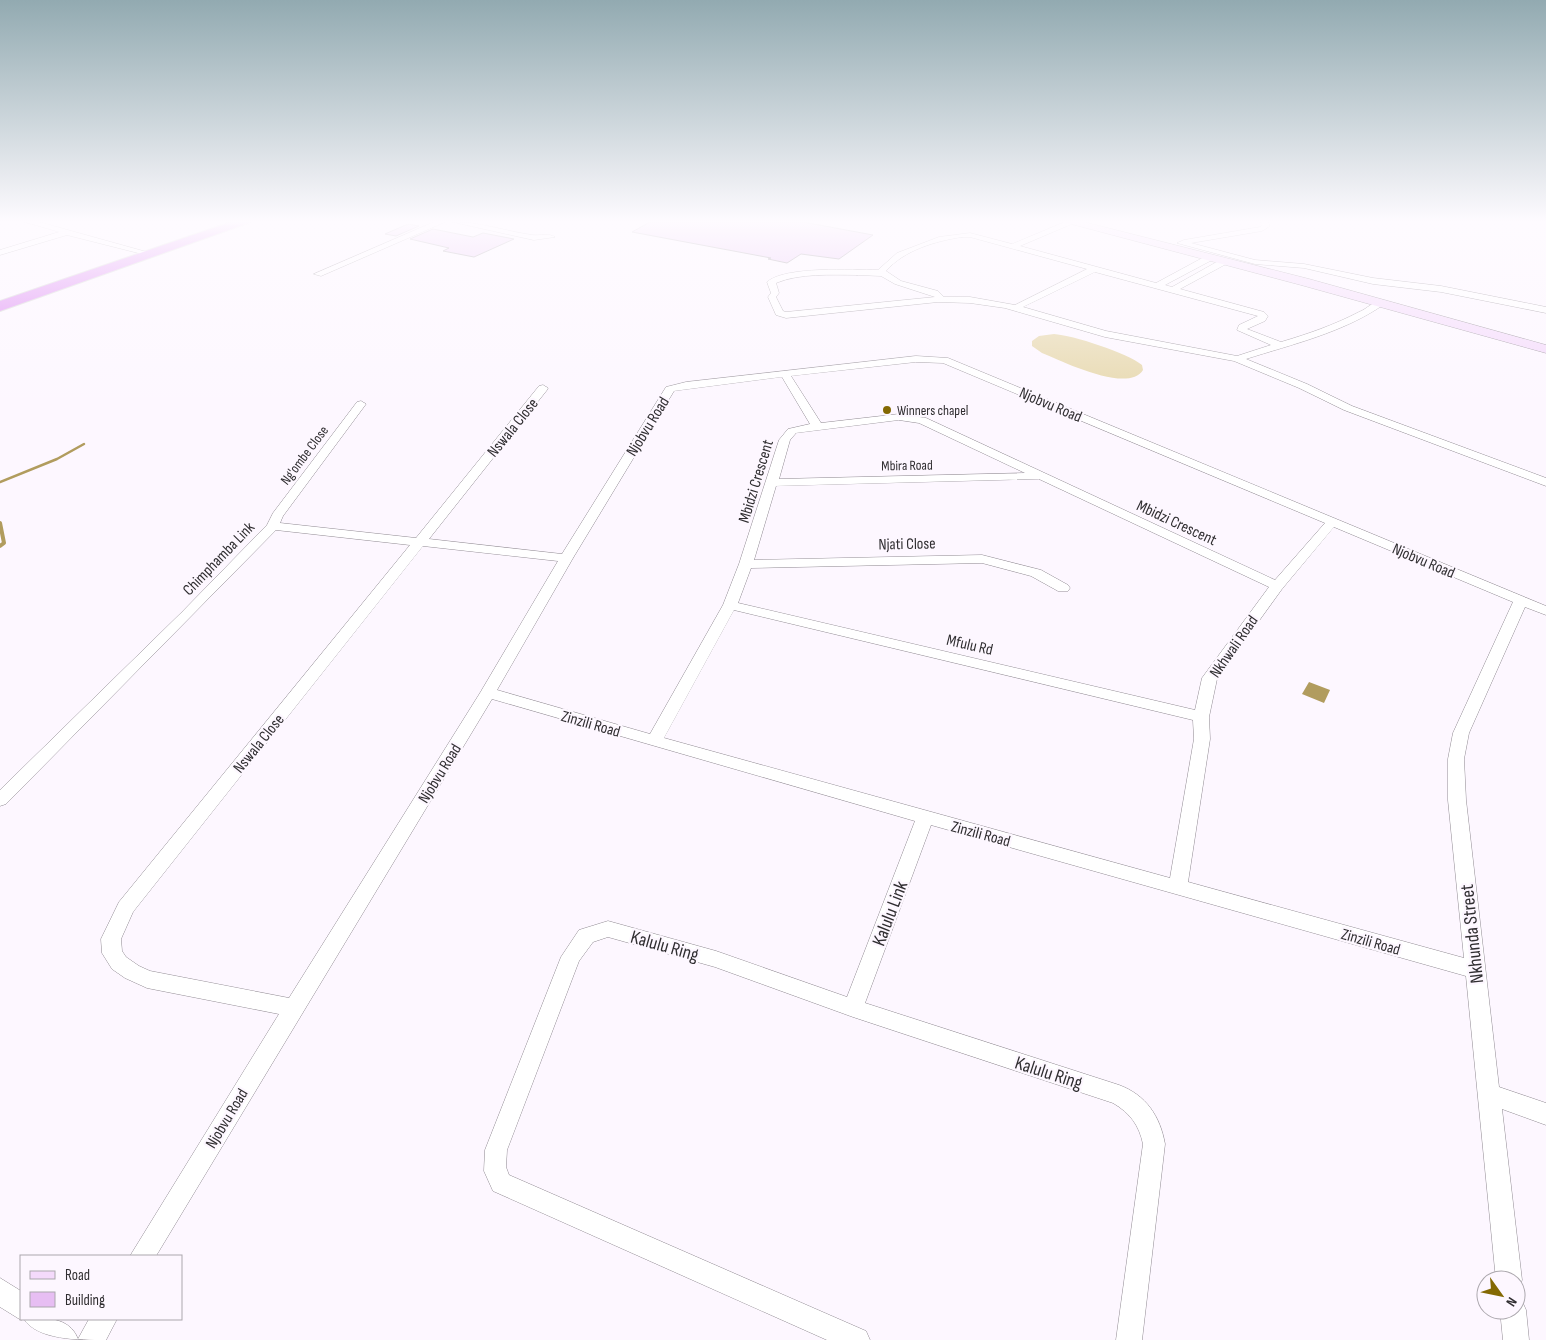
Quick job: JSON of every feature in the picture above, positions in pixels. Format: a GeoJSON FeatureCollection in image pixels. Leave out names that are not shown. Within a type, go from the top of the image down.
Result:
{"type":"FeatureCollection","features":[{"type":"Feature","properties":{"kind":"highway"},"geometry":{"type":"LineString","coordinates":[[0,306],[62,285]]}},
{"type":"Feature","properties":{"kind":"main road"},"geometry":{"type":"LineString","coordinates":[[1312,285],[1546,349]]}},
{"type":"Feature","properties":{"kind":"street"},"geometry":{"type":"LineString","coordinates":[[770,285],[775,293],[772,297],[779,313],[786,315],[890,303],[920,309],[934,305],[940,297],[905,285]]}},
{"type":"Feature","properties":{"kind":"street"},"geometry":{"type":"LineString","coordinates":[[1017,308],[1063,285]]}},
{"type":"Feature","properties":{"kind":"street"},"geometry":{"type":"LineString","coordinates":[[1152,285],[1261,314],[1262,318],[1242,327],[1242,330],[1279,345]]}},
{"type":"Feature","properties":{"kind":"street"},"geometry":{"type":"LineString","coordinates":[[1173,290],[1183,285]]}},
{"type":"Feature","properties":{"kind":"street"},"geometry":{"type":"LineString","coordinates":[[1403,285],[1441,289],[1546,310]]}},
{"type":"Feature","properties":{"kind":"street"},"geometry":{"type":"LineString","coordinates":[[937,299],[982,301],[1017,308],[1105,334],[1199,350],[1236,360],[1304,386],[1348,408],[1546,482]]}},
{"type":"Feature","properties":{"kind":"street"},"geometry":{"type":"LineString","coordinates":[[1236,360],[1364,314],[1380,302]]}},
{"type":"Feature","properties":{"kind":"street","name":"Njobvu Road"},"geometry":{"type":"LineString","coordinates":[[143,1255],[488,693],[566,558],[667,392],[686,385],[916,359],[945,360],[1546,611]]}},
{"type":"Feature","properties":{"kind":"street"},"geometry":{"type":"LineString","coordinates":[[785,374],[817,426]]}},
{"type":"Feature","properties":{"kind":"street","name":"Nswala Close"},"geometry":{"type":"LineString","coordinates":[[294,1008],[146,979],[120,963],[112,953],[110,939],[126,907],[543,388]]}},
{"type":"Feature","properties":{"kind":"street","name":"Ng'ombe Close"},"geometry":{"type":"LineString","coordinates":[[273,526],[277,516],[361,404]]}},
{"type":"Feature","properties":{"kind":"street","name":"Mbidzi Crescent"},"geometry":{"type":"LineString","coordinates":[[654,741],[730,605],[746,564],[786,437],[798,429],[899,416],[917,418],[1277,586]]}},
{"type":"Feature","properties":{"kind":"street","name":"Mbira Road"},"geometry":{"type":"LineString","coordinates":[[772,483],[1042,476]]}},
{"type":"Feature","properties":{"kind":"street","name":"Nkhwali Road"},"geometry":{"type":"LineString","coordinates":[[1178,886],[1202,739],[1201,717],[1210,678],[1277,586],[1332,521]]}},
{"type":"Feature","properties":{"kind":"street","name":"Chimphamba Link"},"geometry":{"type":"LineString","coordinates":[[0,800],[187,615],[273,526],[566,558]]}},
{"type":"Feature","properties":{"kind":"street","name":"Njati Close"},"geometry":{"type":"LineString","coordinates":[[746,564],[982,559],[1036,574],[1063,588]]}},
{"type":"Feature","properties":{"kind":"street","name":"Nkhunda Street"},"geometry":{"type":"LineString","coordinates":[[1508,1270],[1457,800],[1456,758],[1466,722],[1521,600]]}},
{"type":"Feature","properties":{"kind":"street","name":"Mfulu Rd"},"geometry":{"type":"LineString","coordinates":[[730,605],[1201,717]]}},
{"type":"Feature","properties":{"kind":"street","name":"Zinzili Road"},"geometry":{"type":"LineString","coordinates":[[488,693],[925,818],[1178,886],[1475,970]]}},
{"type":"Feature","properties":{"kind":"street","name":"Kalulu Link"},"geometry":{"type":"LineString","coordinates":[[853,1008],[925,818]]}},
{"type":"Feature","properties":{"kind":"street","name":"Kalulu Ring"},"geometry":{"type":"LineString","coordinates":[[857,1340],[501,1183],[495,1175],[493,1165],[496,1150],[571,957],[586,936],[608,929],[716,959],[853,1008],[1119,1095],[1140,1110],[1152,1132],[1154,1144],[1129,1340]]}},
{"type":"Feature","properties":{"kind":"street"},"geometry":{"type":"LineString","coordinates":[[1489,1094],[1546,1114]]}},
{"type":"Feature","properties":{"kind":"street"},"geometry":{"type":"LineString","coordinates":[[0,1291],[20,1306]]}},
{"type":"Feature","properties":{"kind":"street"},"geometry":{"type":"LineString","coordinates":[[38,1320],[66,1340]]}},
{"type":"Feature","properties":{"kind":"street"},"geometry":{"type":"LineString","coordinates":[[91,1340],[103,1320]]}},
{"type":"Feature","properties":{"kind":"street"},"geometry":{"type":"LineString","coordinates":[[1514,1320],[1516,1340]]}},
{"type":"Feature","properties":{"kind":"shaded area"},"geometry":{"type":"Polygon","coordinates":[[[1054,334],[1113,350],[1135,360],[1142,365],[1143,370],[1135,376],[1124,379],[1094,374],[1042,353],[1032,346],[1032,341],[1039,336],[1054,334]]]}},
{"type":"Feature","properties":{"kind":"shaded area"},"geometry":{"type":"Polygon","coordinates":[[[1309,682],[1330,690],[1324,703],[1302,694],[1309,682]]]}},
{"type":"Feature","properties":{"kind":"waterway"},"geometry":{"type":"LineString","coordinates":[[0,482],[57,459],[84,444]]}},
{"type":"Feature","properties":{"kind":"waterway"},"geometry":{"type":"LineString","coordinates":[[0,523],[4,543],[0,546]]}},
{"type":"Feature","properties":{"kind":"place","name":"Winners chapel"},"geometry":{"type":"Point","coordinates":[887,410]}}]}
